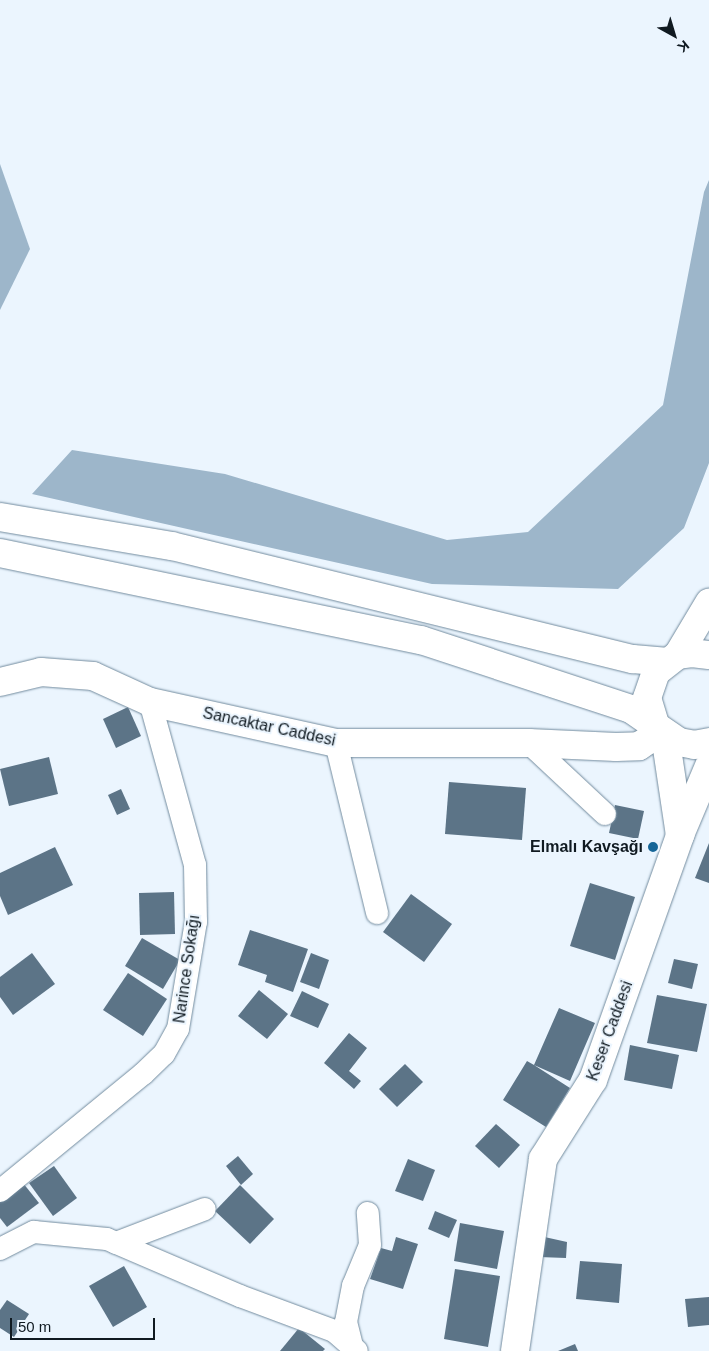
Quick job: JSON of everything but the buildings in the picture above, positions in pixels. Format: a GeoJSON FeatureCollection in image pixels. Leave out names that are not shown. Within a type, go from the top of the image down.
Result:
{"type":"FeatureCollection","features":[{"type":"Feature","properties":{"kind":"main road"},"geometry":{"type":"LineString","coordinates":[[0,517],[172,546],[633,659],[672,659],[692,653],[709,656]]}},
{"type":"Feature","properties":{"kind":"main road"},"geometry":{"type":"LineString","coordinates":[[0,553],[421,640],[631,709],[661,730],[694,745],[709,742]]}},
{"type":"Feature","properties":{"kind":"main road","name":"Keser Caddesi"},"geometry":{"type":"LineString","coordinates":[[515,1351],[542,1159],[593,1080],[680,835],[661,730],[647,698],[656,672],[672,659],[709,603]]}},
{"type":"Feature","properties":{"kind":"main road","name":"Sancaktar Caddesi"},"geometry":{"type":"LineString","coordinates":[[0,682],[41,672],[93,676],[150,702],[336,743],[529,743],[638,746],[661,730]]}},
{"type":"Feature","properties":{"kind":"main road"},"geometry":{"type":"LineString","coordinates":[[680,835],[709,766]]}},
{"type":"Feature","properties":{"kind":"street","name":"Narince Sokağı"},"geometry":{"type":"LineString","coordinates":[[0,1191],[144,1074],[164,1054],[178,1029],[196,922],[195,865],[150,702]]}},
{"type":"Feature","properties":{"kind":"street"},"geometry":{"type":"LineString","coordinates":[[336,743],[377,914]]}},
{"type":"Feature","properties":{"kind":"street"},"geometry":{"type":"LineString","coordinates":[[529,743],[605,814]]}},
{"type":"Feature","properties":{"kind":"street"},"geometry":{"type":"LineString","coordinates":[[116,1243],[205,1209]]}},
{"type":"Feature","properties":{"kind":"street"},"geometry":{"type":"LineString","coordinates":[[355,1349],[346,1322],[354,1286],[370,1245],[368,1213]]}},
{"type":"Feature","properties":{"kind":"street"},"geometry":{"type":"LineString","coordinates":[[0,1249],[34,1232],[106,1239],[334,1331],[355,1349]]}},
{"type":"Feature","properties":{"kind":"shaded area"},"geometry":{"type":"Polygon","coordinates":[[[0,164],[30,249],[0,310],[0,164]]]}},
{"type":"Feature","properties":{"kind":"shaded area"},"geometry":{"type":"Polygon","coordinates":[[[709,180],[709,463],[684,528],[618,589],[432,584],[32,494],[72,450],[225,474],[447,540],[528,532],[663,405],[704,192],[709,180]]]}},
{"type":"Feature","properties":{"kind":"place","name":"Elmalı Kavşağı"},"geometry":{"type":"Point","coordinates":[653,847]}}]}
